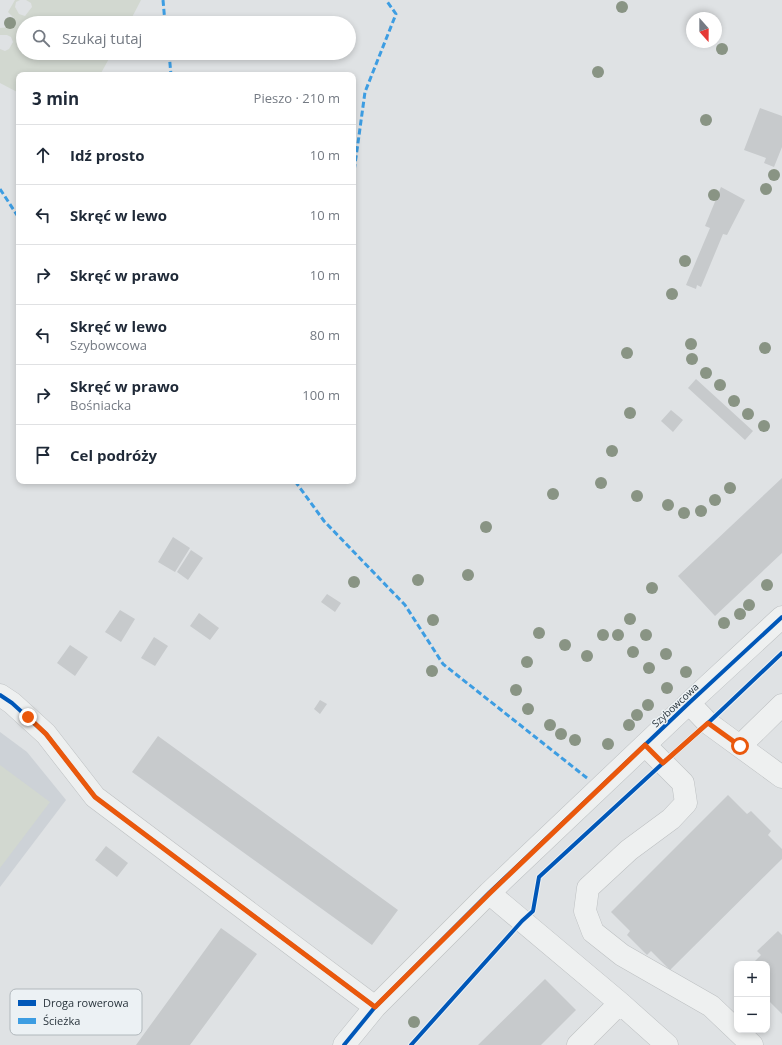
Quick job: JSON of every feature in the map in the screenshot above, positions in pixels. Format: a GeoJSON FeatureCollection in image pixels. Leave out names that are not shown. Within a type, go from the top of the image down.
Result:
{"type":"FeatureCollection","features":[{"type":"Feature","properties":{"kind":"street","name":"Szybowcowa"},"geometry":{"type":"LineString","coordinates":[[344,1045],[375,1007],[490,893],[782,617]]}},
{"type":"Feature","properties":{"kind":"street"},"geometry":{"type":"LineString","coordinates":[[0,695],[46,734],[95,797],[375,1007]]}},
{"type":"Feature","properties":{"kind":"street"},"geometry":{"type":"LineString","coordinates":[[689,704],[708,723],[782,778]]}},
{"type":"Feature","properties":{"kind":"street"},"geometry":{"type":"LineString","coordinates":[[740,746],[782,705]]}},
{"type":"Feature","properties":{"kind":"street"},"geometry":{"type":"LineString","coordinates":[[645,745],[683,783],[686,803],[670,820],[629,850],[588,888],[585,910],[590,925],[593,932],[622,955],[711,1006],[752,1045]]}},
{"type":"Feature","properties":{"kind":"street"},"geometry":{"type":"LineString","coordinates":[[490,893],[620,1002],[667,1045]]}},
{"type":"Feature","properties":{"kind":"street"},"geometry":{"type":"LineString","coordinates":[[578,1045],[620,1002]]}},
{"type":"Feature","properties":{"kind":"shaded area"},"geometry":{"type":"Polygon","coordinates":[[[15,0],[20,0],[16,2],[15,7],[19,14],[25,16],[16,16],[16,60],[108,60],[102,72],[16,72],[16,91],[0,83],[0,49],[5,51],[9,49],[13,42],[11,37],[7,35],[0,35],[0,28],[12,27],[15,24],[14,18],[8,12],[15,0]]]}},
{"type":"Feature","properties":{"kind":"shaded area"},"geometry":{"type":"Polygon","coordinates":[[[26,0],[141,0],[133,16],[25,16],[32,7],[31,3],[26,0]]]}},
{"type":"Feature","properties":{"kind":"shaded area"},"geometry":{"type":"Polygon","coordinates":[[[0,732],[27,752],[66,800],[0,887],[0,732]]]}},
{"type":"Feature","properties":{"kind":"shaded area"},"geometry":{"type":"Polygon","coordinates":[[[0,765],[50,802],[0,868],[0,765]]]}},
{"type":"Feature","properties":{"kind":"building"},"geometry":{"type":"Polygon","coordinates":[[[760,108],[782,116],[782,147],[774,167],[764,163],[766,158],[744,150],[760,108]]]}},
{"type":"Feature","properties":{"kind":"building"},"geometry":{"type":"Polygon","coordinates":[[[721,187],[745,200],[727,235],[723,234],[701,287],[697,285],[696,289],[686,285],[710,228],[705,226],[721,187]]]}},
{"type":"Feature","properties":{"kind":"building"},"geometry":{"type":"Polygon","coordinates":[[[696,379],[753,431],[745,440],[688,388],[696,379]]]}},
{"type":"Feature","properties":{"kind":"building"},"geometry":{"type":"Polygon","coordinates":[[[671,410],[683,420],[673,432],[661,421],[671,410]]]}},
{"type":"Feature","properties":{"kind":"building"},"geometry":{"type":"Polygon","coordinates":[[[782,478],[782,553],[715,616],[678,576],[782,478]]]}},
{"type":"Feature","properties":{"kind":"building"},"geometry":{"type":"Polygon","coordinates":[[[173,537],[190,548],[175,572],[158,562],[173,537]]]}},
{"type":"Feature","properties":{"kind":"building"},"geometry":{"type":"Polygon","coordinates":[[[191,550],[203,558],[188,580],[177,572],[191,550]]]}},
{"type":"Feature","properties":{"kind":"building"},"geometry":{"type":"Polygon","coordinates":[[[327,594],[341,603],[335,612],[321,602],[327,594]]]}},
{"type":"Feature","properties":{"kind":"building"},"geometry":{"type":"Polygon","coordinates":[[[120,610],[135,619],[121,642],[105,632],[120,610]]]}},
{"type":"Feature","properties":{"kind":"building"},"geometry":{"type":"Polygon","coordinates":[[[199,613],[219,628],[210,640],[190,626],[199,613]]]}},
{"type":"Feature","properties":{"kind":"building"},"geometry":{"type":"Polygon","coordinates":[[[154,637],[168,646],[155,666],[141,658],[154,637]]]}},
{"type":"Feature","properties":{"kind":"building"},"geometry":{"type":"Polygon","coordinates":[[[70,645],[88,657],[75,676],[57,663],[70,645]]]}},
{"type":"Feature","properties":{"kind":"building"},"geometry":{"type":"Polygon","coordinates":[[[320,700],[327,704],[320,714],[314,709],[320,700]]]}},
{"type":"Feature","properties":{"kind":"building"},"geometry":{"type":"Polygon","coordinates":[[[158,736],[398,910],[372,945],[132,772],[158,736]]]}},
{"type":"Feature","properties":{"kind":"building"},"geometry":{"type":"Polygon","coordinates":[[[728,795],[747,814],[751,811],[771,831],[768,835],[782,849],[782,859],[670,970],[651,951],[647,955],[627,935],[630,931],[611,912],[728,795]]]}},
{"type":"Feature","properties":{"kind":"building"},"geometry":{"type":"Polygon","coordinates":[[[106,846],[128,863],[117,877],[95,860],[106,846]]]}},
{"type":"Feature","properties":{"kind":"building"},"geometry":{"type":"Polygon","coordinates":[[[221,928],[257,954],[190,1045],[136,1045],[221,928]]]}},
{"type":"Feature","properties":{"kind":"building"},"geometry":{"type":"Polygon","coordinates":[[[778,931],[782,935],[782,1014],[770,1002],[770,961],[755,961],[761,955],[757,951],[778,931]]]}},
{"type":"Feature","properties":{"kind":"building"},"geometry":{"type":"Polygon","coordinates":[[[545,979],[576,1010],[541,1045],[478,1045],[545,979]]]}},
{"type":"Feature","properties":{"kind":"marked path"},"geometry":{"type":"LineString","coordinates":[[163,0],[164,16]]}},
{"type":"Feature","properties":{"kind":"marked path"},"geometry":{"type":"LineString","coordinates":[[356,157],[365,92],[396,14],[386,0]]}},
{"type":"Feature","properties":{"kind":"marked path"},"geometry":{"type":"LineString","coordinates":[[170,60],[171,72]]}},
{"type":"Feature","properties":{"kind":"marked path"},"geometry":{"type":"LineString","coordinates":[[0,189],[16,213]]}},
{"type":"Feature","properties":{"kind":"marked path"},"geometry":{"type":"LineString","coordinates":[[297,484],[324,521],[405,605],[443,664],[587,778]]}},
{"type":"Feature","properties":{"kind":"cycle path"},"geometry":{"type":"LineString","coordinates":[[344,1045],[375,1007],[489,893],[782,617]]}},
{"type":"Feature","properties":{"kind":"cycle path"},"geometry":{"type":"LineString","coordinates":[[411,1045],[522,921],[533,911],[539,877],[708,723],[782,653]]}},
{"type":"Feature","properties":{"kind":"cycle path"},"geometry":{"type":"LineString","coordinates":[[0,695],[12,703],[46,734],[95,797],[375,1007]]}},
{"type":"Feature","properties":{"kind":"route"},"geometry":{"type":"LineString","coordinates":[[28,717],[46,734],[95,797],[375,1007],[490,893],[645,745],[663,763],[708,723],[740,746]]}}]}
